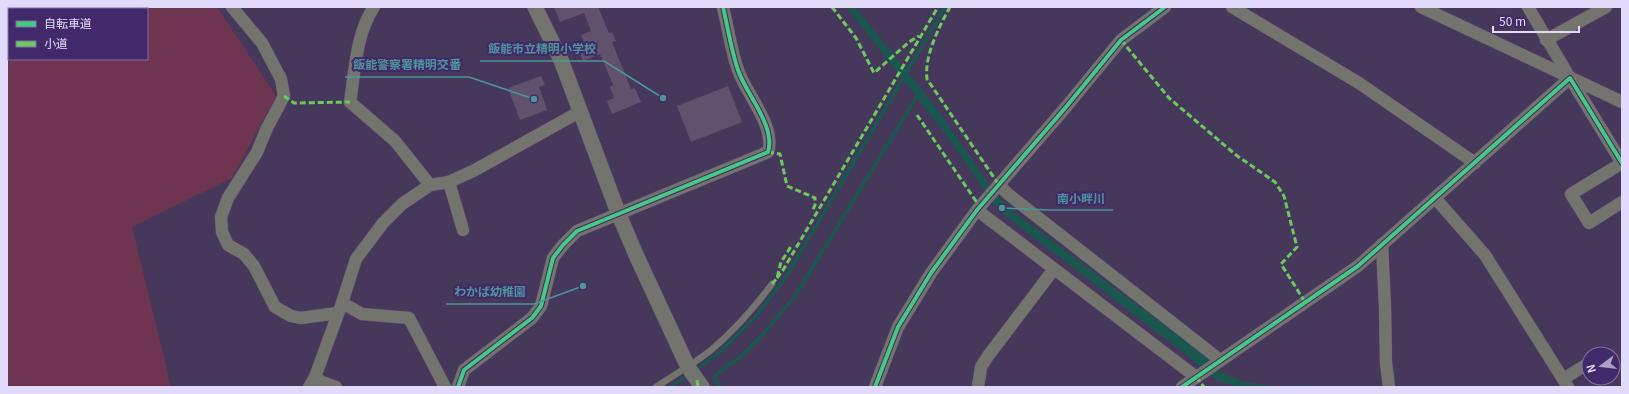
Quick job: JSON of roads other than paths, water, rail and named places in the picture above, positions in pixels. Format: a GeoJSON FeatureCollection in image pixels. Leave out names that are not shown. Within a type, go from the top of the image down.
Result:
{"type":"FeatureCollection","features":[{"type":"Feature","properties":{"kind":"street"},"geometry":{"type":"LineString","coordinates":[[232,7],[262,42],[281,79],[284,96],[267,128],[257,152],[228,198],[221,217],[222,232],[228,245],[244,254],[254,266],[275,306],[291,316],[301,318],[340,308],[362,314],[410,318],[445,387]]}},
{"type":"Feature","properties":{"kind":"street"},"geometry":{"type":"LineString","coordinates":[[374,7],[368,16],[360,42],[350,102],[395,141],[430,185]]}},
{"type":"Feature","properties":{"kind":"street"},"geometry":{"type":"LineString","coordinates":[[535,7],[561,60],[619,215],[688,366],[702,387]]}},
{"type":"Feature","properties":{"kind":"street"},"geometry":{"type":"LineString","coordinates":[[458,387],[464,370],[532,318],[541,306],[553,258],[577,231],[619,215],[768,152],[770,144],[765,125],[738,71],[723,7]]}},
{"type":"Feature","properties":{"kind":"street"},"geometry":{"type":"LineString","coordinates":[[875,387],[898,327],[931,273],[980,207],[1066,108],[1121,40],[1165,7]]}},
{"type":"Feature","properties":{"kind":"street"},"geometry":{"type":"LineString","coordinates":[[1232,7],[1359,83],[1475,163]]}},
{"type":"Feature","properties":{"kind":"street"},"geometry":{"type":"LineString","coordinates":[[1421,7],[1622,102]]}},
{"type":"Feature","properties":{"kind":"street"},"geometry":{"type":"LineString","coordinates":[[1528,7],[1546,40],[1622,163],[1571,194],[1589,223],[1622,202]]}},
{"type":"Feature","properties":{"kind":"street"},"geometry":{"type":"LineString","coordinates":[[1546,40],[1606,7]]}},
{"type":"Feature","properties":{"kind":"street"},"geometry":{"type":"LineString","coordinates":[[1182,387],[1358,266],[1570,78]]}},
{"type":"Feature","properties":{"kind":"street"},"geometry":{"type":"LineString","coordinates":[[336,387],[322,382],[312,382],[340,308],[356,259],[383,223],[402,204],[430,185],[449,182],[475,170],[581,111]]}},
{"type":"Feature","properties":{"kind":"street"},"geometry":{"type":"LineString","coordinates":[[449,182],[463,230]]}},
{"type":"Feature","properties":{"kind":"street"},"geometry":{"type":"LineString","coordinates":[[998,186],[1218,361]]}},
{"type":"Feature","properties":{"kind":"street"},"geometry":{"type":"LineString","coordinates":[[1435,198],[1485,256],[1566,383],[1581,370]]}},
{"type":"Feature","properties":{"kind":"street"},"geometry":{"type":"LineString","coordinates":[[980,207],[1054,269],[1198,376]]}},
{"type":"Feature","properties":{"kind":"street"},"geometry":{"type":"LineString","coordinates":[[1382,244],[1386,363],[1389,387]]}},
{"type":"Feature","properties":{"kind":"street"},"geometry":{"type":"LineString","coordinates":[[978,387],[981,367],[988,356],[1054,269]]}},
{"type":"Feature","properties":{"kind":"lane"},"geometry":{"type":"LineString","coordinates":[[656,387],[710,351],[757,305],[772,284]]}},
{"type":"Feature","properties":{"kind":"waterway"},"geometry":{"type":"LineString","coordinates":[[699,368],[719,353],[758,314],[787,275],[945,7]]}},
{"type":"Feature","properties":{"kind":"waterway"},"geometry":{"type":"LineString","coordinates":[[721,387],[717,384],[715,377],[718,373],[739,358],[764,333],[795,296],[919,93]]}},
{"type":"Feature","properties":{"kind":"waterway"},"geometry":{"type":"LineString","coordinates":[[670,387],[686,377]]}},
{"type":"Feature","properties":{"kind":"place","name":"飯能市立精明小学校"},"geometry":{"type":"Point","coordinates":[663,98]}},
{"type":"Feature","properties":{"kind":"place","name":"飯能警察署精明交番"},"geometry":{"type":"Point","coordinates":[534,99]}},
{"type":"Feature","properties":{"kind":"place","name":"南小畔川"},"geometry":{"type":"Point","coordinates":[1002,208]}},
{"type":"Feature","properties":{"kind":"place","name":"わかば幼稚園"},"geometry":{"type":"Point","coordinates":[583,286]}}]}
